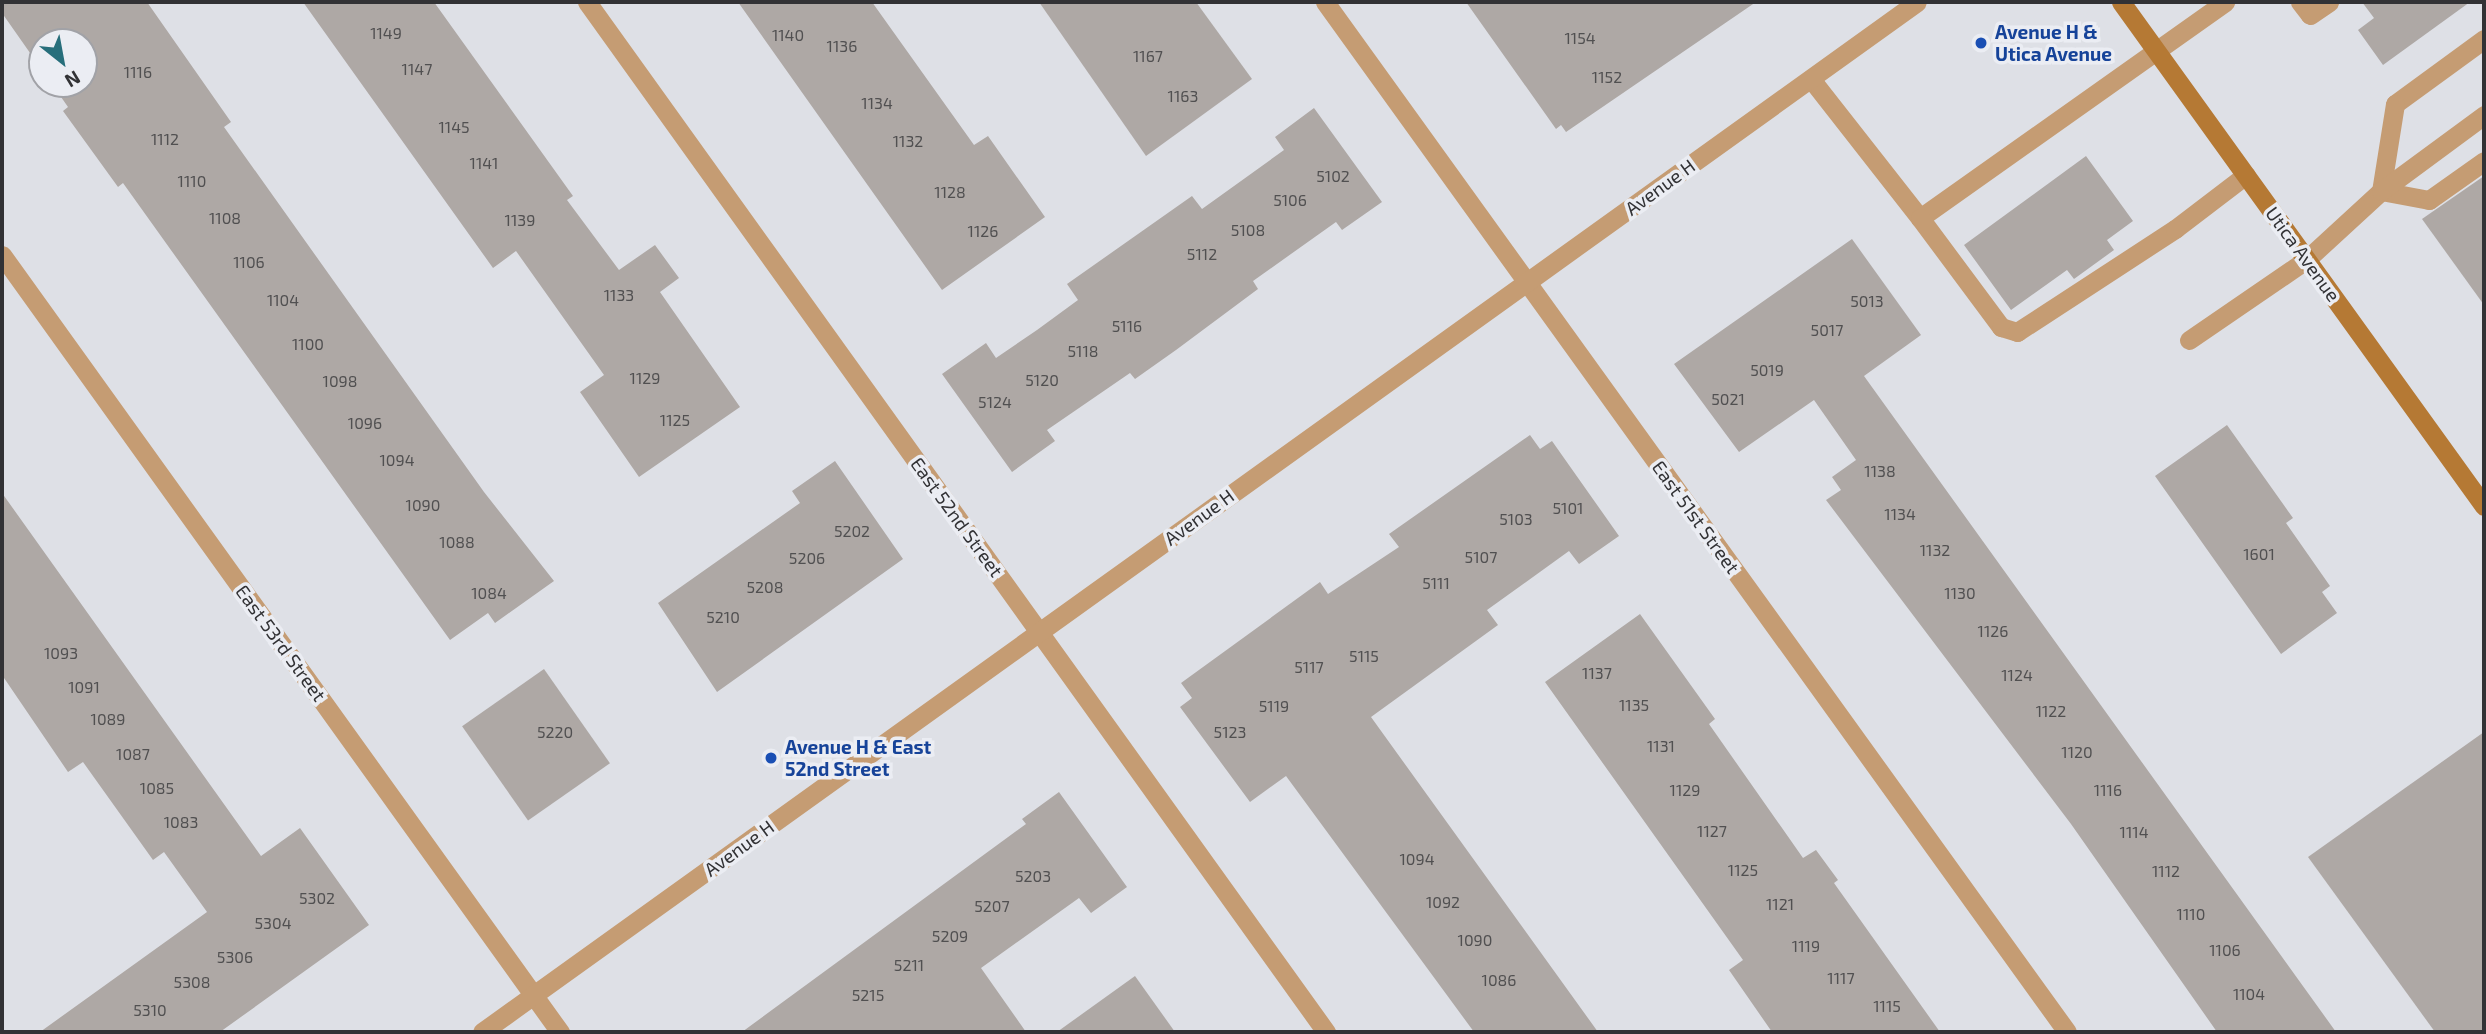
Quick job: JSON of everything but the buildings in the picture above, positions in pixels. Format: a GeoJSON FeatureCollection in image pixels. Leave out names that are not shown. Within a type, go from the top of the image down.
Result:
{"type":"FeatureCollection","features":[{"type":"Feature","properties":{"kind":"main road","name":"Utica Avenue"},"geometry":{"type":"LineString","coordinates":[[2121,2],[2484,506]]}},
{"type":"Feature","properties":{"kind":"street","name":"East 52nd Street"},"geometry":{"type":"LineString","coordinates":[[587,2],[1326,1032]]}},
{"type":"Feature","properties":{"kind":"street","name":"East 51st Street"},"geometry":{"type":"LineString","coordinates":[[1325,2],[2067,1032]]}},
{"type":"Feature","properties":{"kind":"street","name":"Avenue H"},"geometry":{"type":"LineString","coordinates":[[482,1032],[1917,2]]}},
{"type":"Feature","properties":{"kind":"street"},"geometry":{"type":"LineString","coordinates":[[1920,218],[2225,2]]}},
{"type":"Feature","properties":{"kind":"street"},"geometry":{"type":"LineString","coordinates":[[2300,2],[2311,15],[2329,2]]}},
{"type":"Feature","properties":{"kind":"street"},"geometry":{"type":"LineString","coordinates":[[2381,191],[2395,104],[2484,39]]}},
{"type":"Feature","properties":{"kind":"street"},"geometry":{"type":"LineString","coordinates":[[1811,79],[2001,327],[2017,332],[2175,229],[2246,176]]}},
{"type":"Feature","properties":{"kind":"street"},"geometry":{"type":"LineString","coordinates":[[2189,340],[2306,260],[2381,191],[2484,115]]}},
{"type":"Feature","properties":{"kind":"street"},"geometry":{"type":"LineString","coordinates":[[2381,191],[2429,200],[2484,161]]}},
{"type":"Feature","properties":{"kind":"street","name":"East 53rd Street"},"geometry":{"type":"LineString","coordinates":[[2,255],[560,1032]]}},
{"type":"Feature","properties":{"kind":"place","name":"Avenue H & Utica Avenue"},"geometry":{"type":"Point","coordinates":[1981,43]}},
{"type":"Feature","properties":{"kind":"place","name":"Avenue H & East 52nd Street"},"geometry":{"type":"Point","coordinates":[771,758]}}]}
